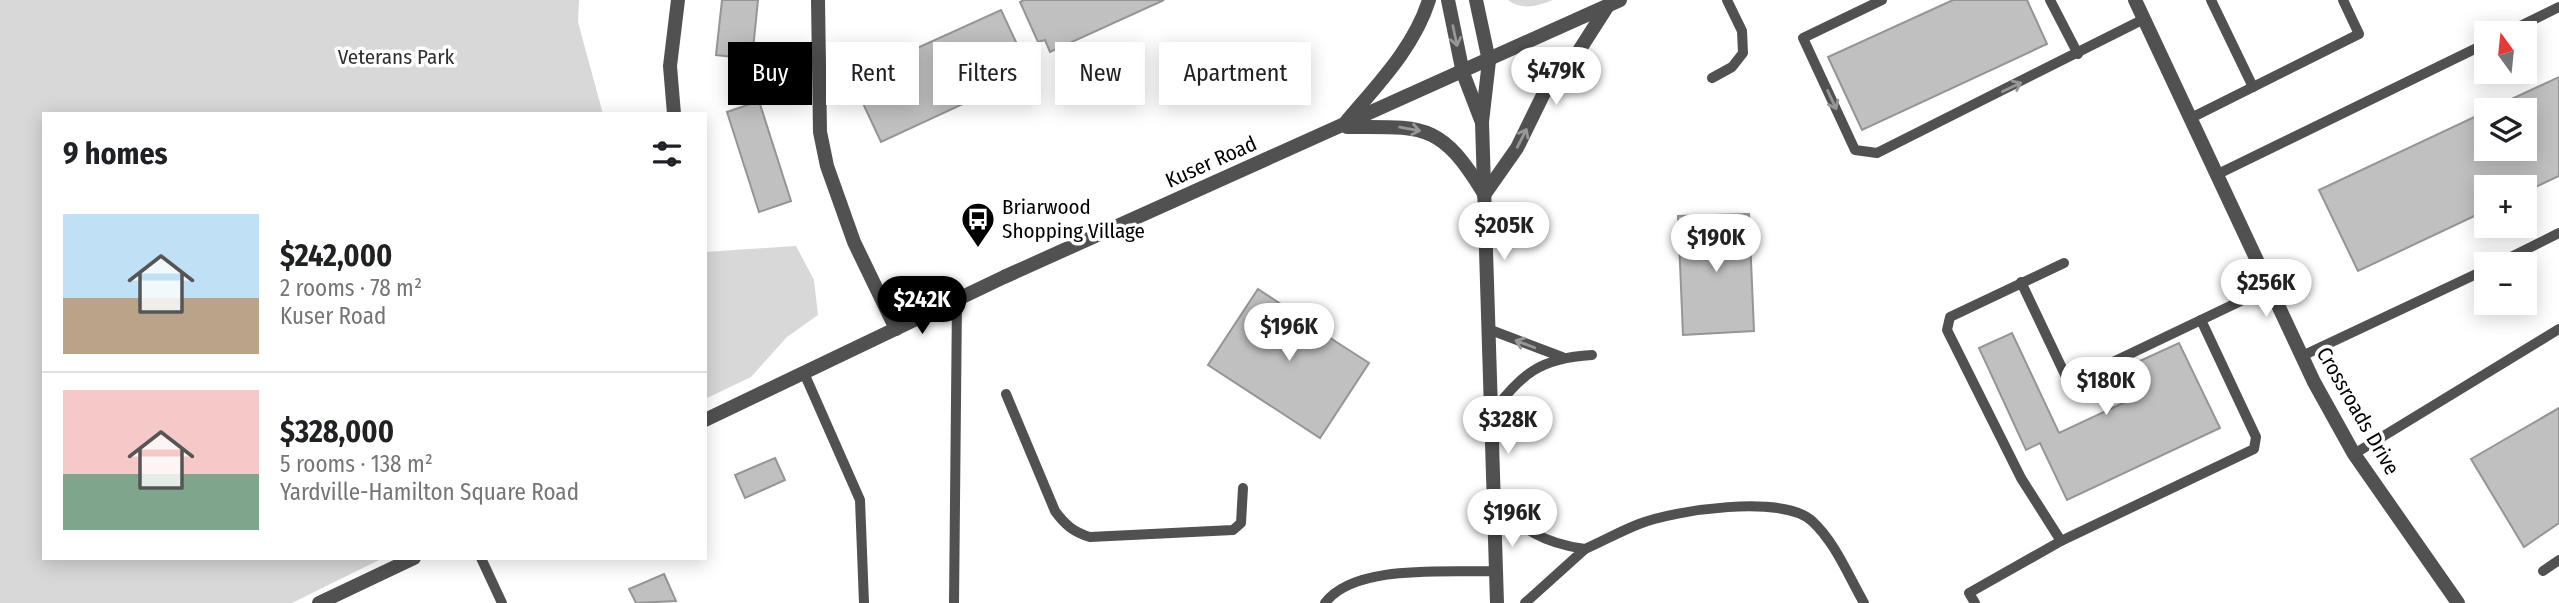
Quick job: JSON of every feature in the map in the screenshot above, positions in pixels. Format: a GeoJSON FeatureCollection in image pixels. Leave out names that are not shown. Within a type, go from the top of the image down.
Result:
{"type":"FeatureCollection","features":[{"type":"Feature","properties":{"kind":"street"},"geometry":{"type":"LineString","coordinates":[[674,112],[670,66],[678,0]]}},
{"type":"Feature","properties":{"kind":"street"},"geometry":{"type":"LineString","coordinates":[[818,0],[820,132],[827,166],[854,242],[896,329]]}},
{"type":"Feature","properties":{"kind":"street"},"geometry":{"type":"LineString","coordinates":[[1342,127],[1395,63],[1423,20],[1429,0]]}},
{"type":"Feature","properties":{"kind":"street"},"geometry":{"type":"LineString","coordinates":[[1448,0],[1463,72],[1482,122]]}},
{"type":"Feature","properties":{"kind":"street"},"geometry":{"type":"LineString","coordinates":[[1476,0],[1489,61],[1482,122],[1489,416],[1497,603]]}},
{"type":"Feature","properties":{"kind":"street","name":"Crossroads Drive"},"geometry":{"type":"LineString","coordinates":[[2134,0],[2302,356],[2354,454],[2458,603]]}},
{"type":"Feature","properties":{"kind":"street"},"geometry":{"type":"LineString","coordinates":[[1484,195],[1517,148],[1544,93],[1575,57],[1614,3]]}},
{"type":"Feature","properties":{"kind":"street","name":"Kuser Road"},"geometry":{"type":"LineString","coordinates":[[707,419],[957,300],[1614,3]]}},
{"type":"Feature","properties":{"kind":"street"},"geometry":{"type":"LineString","coordinates":[[1342,127],[1402,127],[1436,134],[1465,163],[1484,195]]}},
{"type":"Feature","properties":{"kind":"street"},"geometry":{"type":"LineString","coordinates":[[319,603],[410,560]]}},
{"type":"Feature","properties":{"kind":"lane"},"geometry":{"type":"LineString","coordinates":[[1712,78],[1732,67],[1743,53],[1742,31],[1727,0]]}},
{"type":"Feature","properties":{"kind":"lane"},"geometry":{"type":"LineString","coordinates":[[1882,0],[1803,38],[1855,150],[1877,153],[2144,19]]}},
{"type":"Feature","properties":{"kind":"lane"},"geometry":{"type":"LineString","coordinates":[[2050,0],[2078,54]]}},
{"type":"Feature","properties":{"kind":"lane"},"geometry":{"type":"LineString","coordinates":[[2210,0],[2253,88]]}},
{"type":"Feature","properties":{"kind":"lane"},"geometry":{"type":"LineString","coordinates":[[2191,118],[2359,34],[2343,0]]}},
{"type":"Feature","properties":{"kind":"lane"},"geometry":{"type":"LineString","coordinates":[[2530,21],[2559,7]]}},
{"type":"Feature","properties":{"kind":"lane"},"geometry":{"type":"LineString","coordinates":[[2218,174],[2474,49]]}},
{"type":"Feature","properties":{"kind":"lane"},"geometry":{"type":"LineString","coordinates":[[2521,252],[2559,233]]}},
{"type":"Feature","properties":{"kind":"lane"},"geometry":{"type":"LineString","coordinates":[[2061,541],[2021,478],[1947,330],[1950,317],[2064,263]]}},
{"type":"Feature","properties":{"kind":"lane"},"geometry":{"type":"LineString","coordinates":[[2302,356],[2474,275]]}},
{"type":"Feature","properties":{"kind":"lane"},"geometry":{"type":"LineString","coordinates":[[2021,282],[2069,383],[2270,287]]}},
{"type":"Feature","properties":{"kind":"lane"},"geometry":{"type":"LineString","coordinates":[[954,603],[957,300]]}},
{"type":"Feature","properties":{"kind":"lane"},"geometry":{"type":"LineString","coordinates":[[1975,603],[1969,593],[2061,541],[2254,449],[2256,437],[2201,320]]}},
{"type":"Feature","properties":{"kind":"lane"},"geometry":{"type":"LineString","coordinates":[[1488,329],[1562,357]]}},
{"type":"Feature","properties":{"kind":"lane"},"geometry":{"type":"LineString","coordinates":[[2354,454],[2559,329]]}},
{"type":"Feature","properties":{"kind":"lane"},"geometry":{"type":"LineString","coordinates":[[1489,416],[1514,384],[1532,369],[1562,357],[1592,355]]}},
{"type":"Feature","properties":{"kind":"lane"},"geometry":{"type":"LineString","coordinates":[[804,373],[860,500],[864,603]]}},
{"type":"Feature","properties":{"kind":"lane"},"geometry":{"type":"LineString","coordinates":[[1006,394],[1055,511],[1064,523],[1077,533],[1090,537],[1223,533],[1233,530],[1241,523],[1243,488]]}},
{"type":"Feature","properties":{"kind":"lane"},"geometry":{"type":"LineString","coordinates":[[1492,497],[1516,523],[1541,538],[1585,549]]}},
{"type":"Feature","properties":{"kind":"lane"},"geometry":{"type":"LineString","coordinates":[[1525,603],[1585,549],[1639,523],[1670,514],[1723,509],[1794,510],[1812,521],[1864,603]]}},
{"type":"Feature","properties":{"kind":"lane"},"geometry":{"type":"LineString","coordinates":[[482,560],[502,603]]}},
{"type":"Feature","properties":{"kind":"lane"},"geometry":{"type":"LineString","coordinates":[[2543,571],[2559,560]]}},
{"type":"Feature","properties":{"kind":"lane"},"geometry":{"type":"LineString","coordinates":[[1325,603],[1345,586],[1361,579],[1393,574],[1495,571]]}},
{"type":"Feature","properties":{"kind":"green space","name":"Veterans Park"},"geometry":{"type":"Polygon","coordinates":[[[0,0],[579,0],[578,22],[602,112],[42,112],[42,560],[379,560],[292,603],[0,603],[0,0]]]}},
{"type":"Feature","properties":{"kind":"green space"},"geometry":{"type":"Polygon","coordinates":[[[1508,0],[1553,0],[1536,6],[1524,6],[1508,0]]]}},
{"type":"Feature","properties":{"kind":"green space"},"geometry":{"type":"Polygon","coordinates":[[[796,246],[814,280],[818,315],[787,337],[751,377],[707,398],[707,252],[796,246]]]}},
{"type":"Feature","properties":{"kind":"building"},"geometry":{"type":"Polygon","coordinates":[[[722,0],[758,0],[754,42],[728,42],[728,56],[716,55],[722,0]]]}},
{"type":"Feature","properties":{"kind":"building"},"geometry":{"type":"Polygon","coordinates":[[[1164,0],[1072,42],[1055,42],[1055,50],[1050,52],[1045,40],[1038,42],[1020,2],[1164,0]]]}},
{"type":"Feature","properties":{"kind":"building"},"geometry":{"type":"Polygon","coordinates":[[[1953,0],[2027,0],[2047,44],[1862,130],[1828,57],[1953,0]]]}},
{"type":"Feature","properties":{"kind":"building"},"geometry":{"type":"Polygon","coordinates":[[[1001,10],[1016,42],[933,42],[933,105],[961,105],[881,142],[864,105],[919,105],[919,47],[1001,10]]]}},
{"type":"Feature","properties":{"kind":"building"},"geometry":{"type":"Polygon","coordinates":[[[2559,77],[2559,176],[2537,186],[2537,175],[2474,175],[2474,216],[2358,271],[2319,190],[2474,117],[2474,161],[2537,161],[2537,98],[2514,98],[2559,77]]]}},
{"type":"Feature","properties":{"kind":"building"},"geometry":{"type":"Polygon","coordinates":[[[747,105],[760,105],[791,201],[759,212],[727,112],[747,105]]]}},
{"type":"Feature","properties":{"kind":"building"},"geometry":{"type":"Polygon","coordinates":[[[1749,214],[1754,331],[1683,335],[1678,216],[1749,214]]]}},
{"type":"Feature","properties":{"kind":"building"},"geometry":{"type":"Polygon","coordinates":[[[1258,289],[1302,318],[1308,309],[1330,324],[1324,334],[1369,363],[1320,438],[1208,365],[1258,289]]]}},
{"type":"Feature","properties":{"kind":"building"},"geometry":{"type":"Polygon","coordinates":[[[2012,333],[2059,433],[2134,398],[2120,370],[2179,343],[2220,428],[2067,500],[2040,443],[2026,450],[1979,348],[2012,333]]]}},
{"type":"Feature","properties":{"kind":"building"},"geometry":{"type":"Polygon","coordinates":[[[2559,408],[2559,523],[2524,547],[2471,459],[2559,408]]]}},
{"type":"Feature","properties":{"kind":"building"},"geometry":{"type":"Polygon","coordinates":[[[775,458],[785,480],[745,498],[735,475],[775,458]]]}},
{"type":"Feature","properties":{"kind":"building"},"geometry":{"type":"Polygon","coordinates":[[[664,574],[676,601],[636,603],[629,589],[664,574]]]}},
{"type":"Feature","properties":{"kind":"place","name":"Briarwood Shopping Village"},"geometry":{"type":"Point","coordinates":[978,249]}}]}
